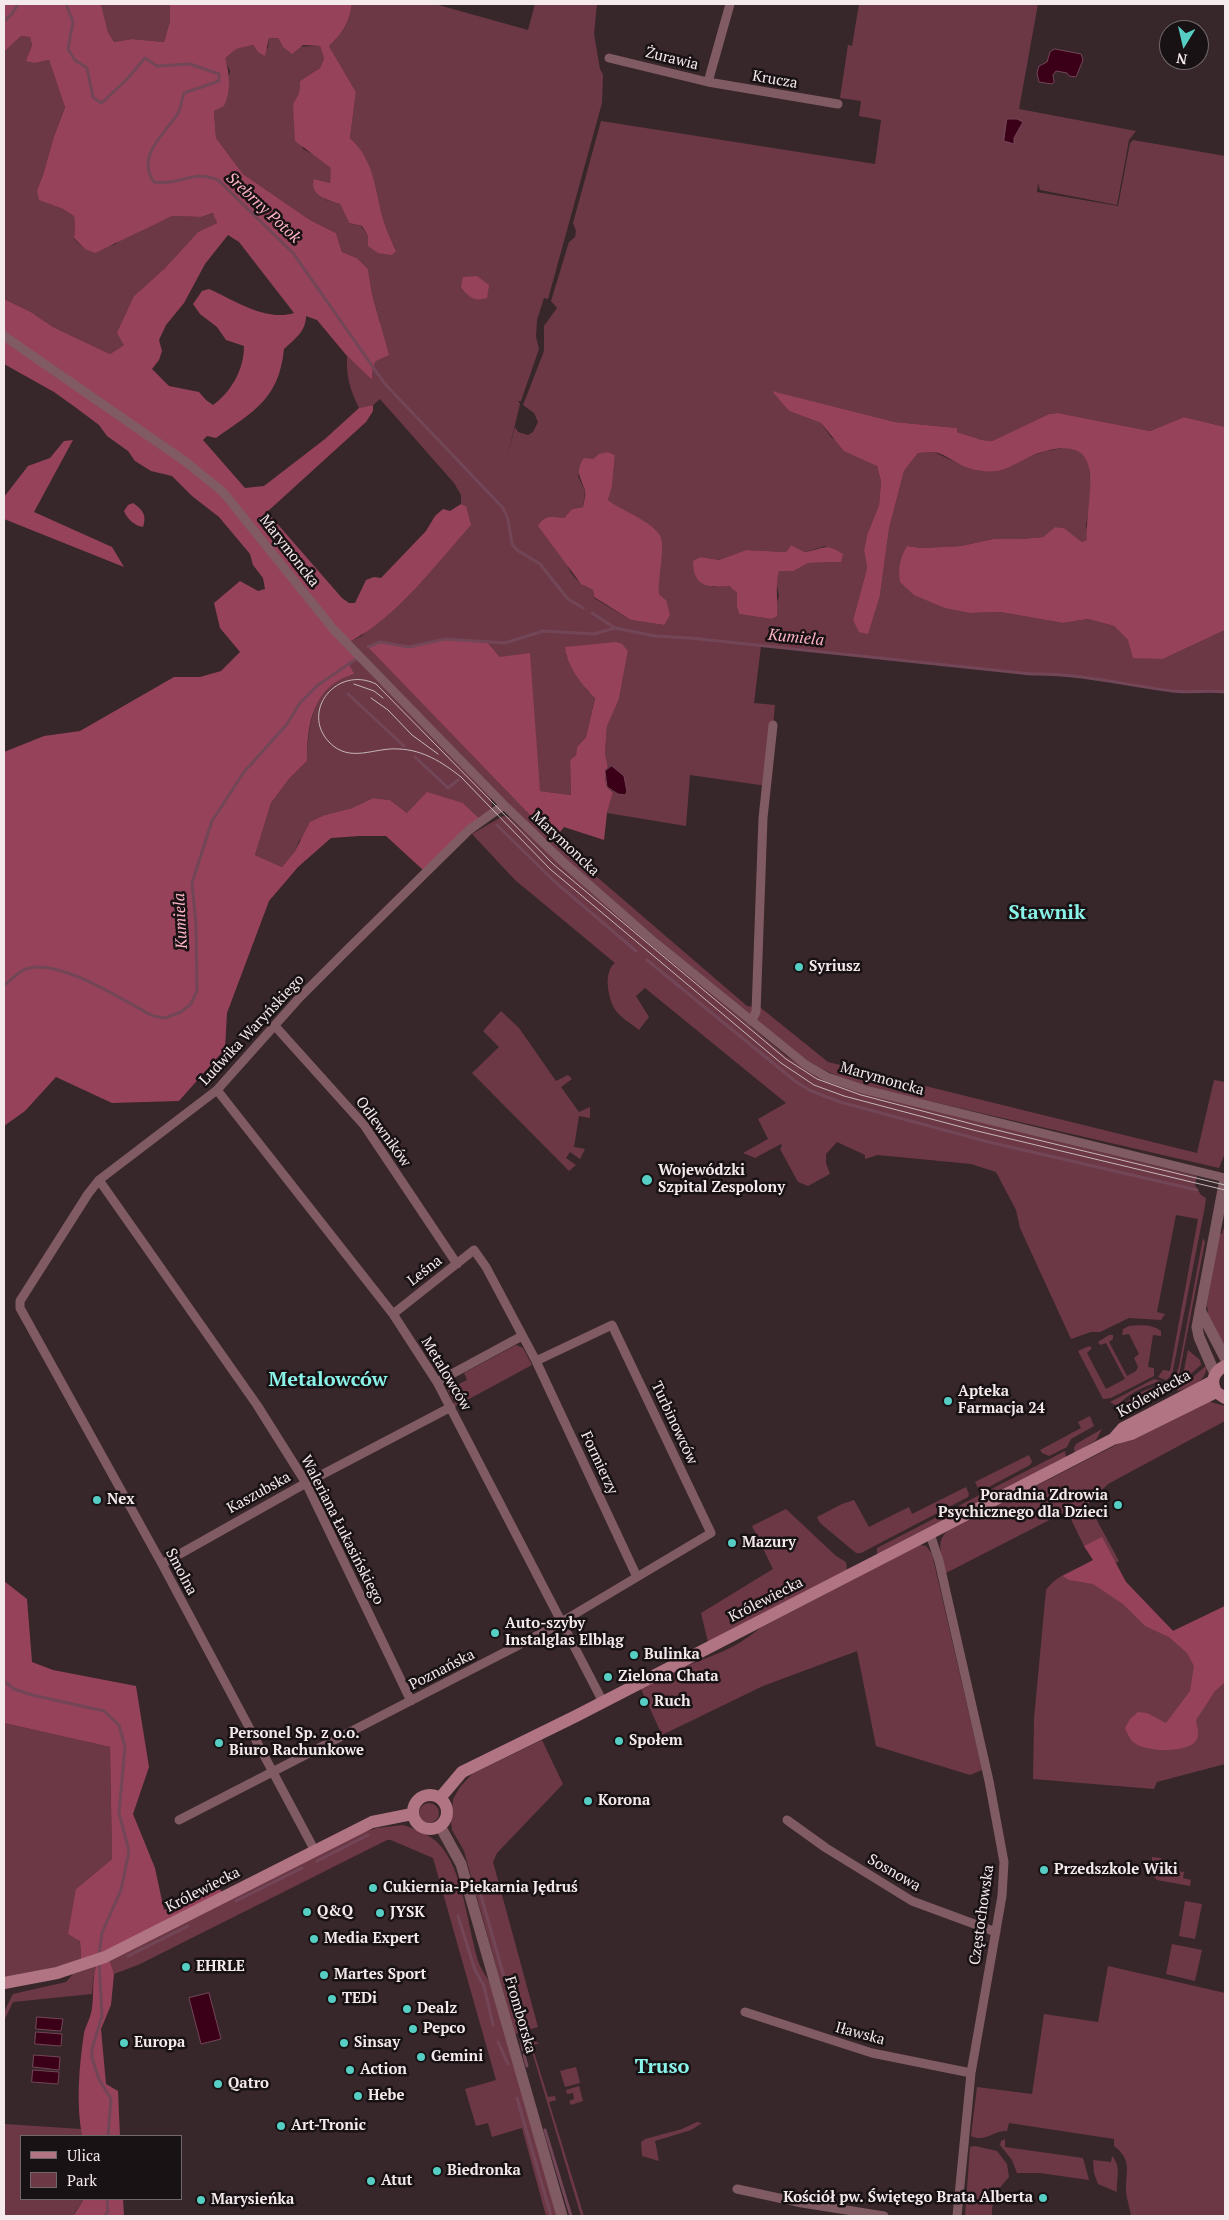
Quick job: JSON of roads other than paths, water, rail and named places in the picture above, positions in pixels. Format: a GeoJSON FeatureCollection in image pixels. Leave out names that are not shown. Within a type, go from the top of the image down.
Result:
{"type":"FeatureCollection","features":[{"type":"Feature","properties":{"kind":"main road","name":"Królewiecka"},"geometry":{"type":"LineString","coordinates":[[440,1798],[462,1772],[603,1702],[1113,1439],[1123,1428],[1217,1386],[1218,1370],[1225,1366]]}},
{"type":"Feature","properties":{"kind":"main road"},"geometry":{"type":"LineString","coordinates":[[428,1795],[440,1798],[447,1812],[444,1822],[432,1830],[423,1828],[416,1823],[412,1814],[413,1807],[421,1797],[428,1795]]}},
{"type":"Feature","properties":{"kind":"main road","name":"Królewiecka"},"geometry":{"type":"LineString","coordinates":[[4,1983],[57,1972],[99,1959],[372,1822],[412,1814]]}},
{"type":"Feature","properties":{"kind":"street","name":"Żurawia"},"geometry":{"type":"LineString","coordinates":[[608,58],[708,82],[730,4]]}},
{"type":"Feature","properties":{"kind":"street","name":"Krucza"},"geometry":{"type":"LineString","coordinates":[[708,82],[838,104]]}},
{"type":"Feature","properties":{"kind":"street","name":"Marymoncka"},"geometry":{"type":"LineString","coordinates":[[4,336],[186,462],[223,492],[334,630],[504,805],[588,885],[806,1065],[842,1083],[1225,1178]]}},
{"type":"Feature","properties":{"kind":"street"},"geometry":{"type":"LineString","coordinates":[[751,1021],[756,1012],[763,818],[773,725]]}},
{"type":"Feature","properties":{"kind":"street","name":"Ludwika Waryńskiego"},"geometry":{"type":"LineString","coordinates":[[20,1308],[20,1297],[88,1194],[100,1180],[217,1090],[300,997],[469,830],[504,805]]}},
{"type":"Feature","properties":{"kind":"street","name":"Odlewników"},"geometry":{"type":"LineString","coordinates":[[275,1026],[364,1125],[457,1264]]}},
{"type":"Feature","properties":{"kind":"street","name":"Metalowców"},"geometry":{"type":"LineString","coordinates":[[217,1090],[393,1314],[437,1382],[603,1702]]}},
{"type":"Feature","properties":{"kind":"street"},"geometry":{"type":"LineString","coordinates":[[1217,1386],[1199,1338],[1197,1327],[1225,1178]]}},
{"type":"Feature","properties":{"kind":"street","name":"Waleriana Łukasińskiego"},"geometry":{"type":"LineString","coordinates":[[100,1180],[257,1405],[306,1482],[411,1701]]}},
{"type":"Feature","properties":{"kind":"street","name":"Leśna"},"geometry":{"type":"LineString","coordinates":[[393,1314],[474,1250],[486,1266],[522,1336]]}},
{"type":"Feature","properties":{"kind":"street","name":"Smolna"},"geometry":{"type":"LineString","coordinates":[[20,1308],[162,1564],[315,1851]]}},
{"type":"Feature","properties":{"kind":"street"},"geometry":{"type":"LineString","coordinates":[[1200,1310],[1225,1358]]}},
{"type":"Feature","properties":{"kind":"street","name":"Turbinowców"},"geometry":{"type":"LineString","coordinates":[[536,1361],[612,1326],[711,1533]]}},
{"type":"Feature","properties":{"kind":"street"},"geometry":{"type":"LineString","coordinates":[[437,1382],[522,1336],[536,1361]]}},
{"type":"Feature","properties":{"kind":"street","name":"Formierzy"},"geometry":{"type":"LineString","coordinates":[[536,1361],[636,1577]]}},
{"type":"Feature","properties":{"kind":"street","name":"Kaszubska"},"geometry":{"type":"LineString","coordinates":[[162,1564],[306,1482],[451,1407]]}},
{"type":"Feature","properties":{"kind":"street","name":"Poznańska"},"geometry":{"type":"LineString","coordinates":[[179,1820],[562,1623],[711,1533]]}},
{"type":"Feature","properties":{"kind":"street","name":"Częstochowska"},"geometry":{"type":"LineString","coordinates":[[930,1534],[939,1561],[1002,1842],[1005,1872],[971,2073],[957,2216]]}},
{"type":"Feature","properties":{"kind":"street","name":"Sosnowa"},"geometry":{"type":"LineString","coordinates":[[787,1820],[826,1848],[912,1901],[996,1932]]}},
{"type":"Feature","properties":{"kind":"street","name":"Fromborska"},"geometry":{"type":"LineString","coordinates":[[440,1826],[461,1864],[562,2216]]}},
{"type":"Feature","properties":{"kind":"street","name":"Iławska"},"geometry":{"type":"LineString","coordinates":[[745,2012],[872,2053],[971,2073]]}},
{"type":"Feature","properties":{"kind":"street"},"geometry":{"type":"LineString","coordinates":[[737,2189],[802,2204],[884,2216]]}},
{"type":"Feature","properties":{"kind":"waterway","name":"Srebrny Potok"},"geometry":{"type":"LineString","coordinates":[[4,21],[12,14],[18,4]]}},
{"type":"Feature","properties":{"kind":"waterway","name":"Srebrny Potok"},"geometry":{"type":"LineString","coordinates":[[66,4],[73,22],[68,49],[75,60],[87,68],[93,97],[101,103],[128,78],[145,58],[157,66],[190,64],[219,74],[219,81],[184,93],[177,115],[159,138],[150,155],[149,173],[154,182],[171,182],[201,176],[218,180],[293,253],[385,384],[503,508],[508,519],[512,544],[517,550],[540,564],[567,598],[583,608]]}},
{"type":"Feature","properties":{"kind":"waterway","name":"Srebrny Potok"},"geometry":{"type":"LineString","coordinates":[[592,613],[615,628]]}},
{"type":"Feature","properties":{"kind":"waterway","name":"Kumiela"},"geometry":{"type":"LineString","coordinates":[[368,647],[380,642],[409,647],[445,639],[505,643],[543,631],[594,634],[615,628],[655,636],[690,638],[1031,674],[1084,677],[1172,691],[1225,692]]}},
{"type":"Feature","properties":{"kind":"waterway","name":"Kumiela"},"geometry":{"type":"LineString","coordinates":[[4,985],[23,970],[39,967],[55,969],[91,982],[153,1016],[165,1018],[181,1012],[191,1004],[197,991],[196,925],[192,883],[212,821],[244,772],[287,724],[300,703],[318,685],[356,659]]}},
{"type":"Feature","properties":{"kind":"waterway"},"geometry":{"type":"LineString","coordinates":[[348,694],[404,746]]}},
{"type":"Feature","properties":{"kind":"waterway"},"geometry":{"type":"LineString","coordinates":[[415,757],[448,788],[458,780]]}},
{"type":"Feature","properties":{"kind":"waterway"},"geometry":{"type":"LineString","coordinates":[[497,825],[553,880],[636,951]]}},
{"type":"Feature","properties":{"kind":"waterway"},"geometry":{"type":"LineString","coordinates":[[647,960],[795,1081],[809,1090],[840,1102],[989,1142],[1197,1190]]}},
{"type":"Feature","properties":{"kind":"waterway"},"geometry":{"type":"LineString","coordinates":[[4,1681],[14,1689],[32,1695],[104,1711],[119,1725],[125,1747],[119,1813],[129,1851],[121,1890],[102,1933],[99,1955]]}},
{"type":"Feature","properties":{"kind":"waterway"},"geometry":{"type":"LineString","coordinates":[[317,1861],[368,1835]]}},
{"type":"Feature","properties":{"kind":"waterway"},"geometry":{"type":"LineString","coordinates":[[236,1901],[302,1868]]}},
{"type":"Feature","properties":{"kind":"waterway"},"geometry":{"type":"LineString","coordinates":[[480,1892],[517,2023]]}},
{"type":"Feature","properties":{"kind":"waterway"},"geometry":{"type":"LineString","coordinates":[[458,1916],[475,1970],[484,1986],[493,2025]]}},
{"type":"Feature","properties":{"kind":"waterway"},"geometry":{"type":"LineString","coordinates":[[128,1956],[188,1926]]}},
{"type":"Feature","properties":{"kind":"waterway"},"geometry":{"type":"LineString","coordinates":[[99,1961],[102,2016],[92,2049],[92,2058],[99,2079],[111,2099],[108,2135]]}},
{"type":"Feature","properties":{"kind":"waterway"},"geometry":{"type":"LineString","coordinates":[[521,2039],[523,2050]]}},
{"type":"Feature","properties":{"kind":"waterway"},"geometry":{"type":"LineString","coordinates":[[498,2042],[508,2064]]}},
{"type":"Feature","properties":{"kind":"waterway"},"geometry":{"type":"LineString","coordinates":[[524,2055],[527,2066]]}},
{"type":"Feature","properties":{"kind":"waterway"},"geometry":{"type":"LineString","coordinates":[[517,2098],[551,2216]]}},
{"type":"Feature","properties":{"kind":"waterway"},"geometry":{"type":"LineString","coordinates":[[545,2130],[571,2216]]}},
{"type":"Feature","properties":{"kind":"waterway"},"geometry":{"type":"LineString","coordinates":[[105,2216],[108,2211],[107,2200]]}},
{"type":"Feature","properties":{"kind":"tram line"},"geometry":{"type":"LineString","coordinates":[[1225,1185],[980,1126],[861,1095],[817,1079],[786,1059],[553,864],[376,684],[362,680],[348,681],[336,686],[327,694],[321,705],[319,717],[321,730],[329,742],[337,749],[354,753],[390,749],[408,750],[424,754],[447,766],[461,777],[550,869],[781,1063],[814,1085],[844,1096],[973,1130],[1225,1190]]}},
{"type":"Feature","properties":{"kind":"tram line"},"geometry":{"type":"LineString","coordinates":[[354,684],[374,691],[383,698]]}},
{"type":"Feature","properties":{"kind":"tram line"},"geometry":{"type":"LineString","coordinates":[[371,698],[388,710],[412,735],[438,754]]}},
{"type":"Feature","properties":{"kind":"place","name":"Syriusz"},"geometry":{"type":"Point","coordinates":[799,967]}},
{"type":"Feature","properties":{"kind":"place","name":"Wojewódzki Szpital Zespolony"},"geometry":{"type":"Point","coordinates":[647,1180]}},
{"type":"Feature","properties":{"kind":"place","name":"Apteka Farmacja 24"},"geometry":{"type":"Point","coordinates":[948,1401]}},
{"type":"Feature","properties":{"kind":"place","name":"Nex"},"geometry":{"type":"Point","coordinates":[97,1500]}},
{"type":"Feature","properties":{"kind":"place","name":"Poradnia Zdrowia Psychicznego dla Dzieci"},"geometry":{"type":"Point","coordinates":[1118,1505]}},
{"type":"Feature","properties":{"kind":"place","name":"Mazury"},"geometry":{"type":"Point","coordinates":[732,1543]}},
{"type":"Feature","properties":{"kind":"place","name":"Auto-szyby Instalglas Elbląg"},"geometry":{"type":"Point","coordinates":[495,1633]}},
{"type":"Feature","properties":{"kind":"place","name":"Bulinka"},"geometry":{"type":"Point","coordinates":[634,1655]}},
{"type":"Feature","properties":{"kind":"place","name":"Zielona Chata"},"geometry":{"type":"Point","coordinates":[608,1677]}},
{"type":"Feature","properties":{"kind":"place","name":"Ruch"},"geometry":{"type":"Point","coordinates":[644,1702]}},
{"type":"Feature","properties":{"kind":"place","name":"Społem"},"geometry":{"type":"Point","coordinates":[619,1741]}},
{"type":"Feature","properties":{"kind":"place","name":"Personel Sp. z o.o. Biuro Rachunkowe"},"geometry":{"type":"Point","coordinates":[219,1743]}},
{"type":"Feature","properties":{"kind":"place","name":"Korona"},"geometry":{"type":"Point","coordinates":[588,1801]}},
{"type":"Feature","properties":{"kind":"place","name":"Przedszkole Wiki"},"geometry":{"type":"Point","coordinates":[1044,1870]}},
{"type":"Feature","properties":{"kind":"place","name":"Cukiernia-Piekarnia Jędruś"},"geometry":{"type":"Point","coordinates":[373,1888]}},
{"type":"Feature","properties":{"kind":"place","name":"Q&Q"},"geometry":{"type":"Point","coordinates":[307,1912]}},
{"type":"Feature","properties":{"kind":"place","name":"JYSK"},"geometry":{"type":"Point","coordinates":[380,1913]}},
{"type":"Feature","properties":{"kind":"place","name":"Media Expert"},"geometry":{"type":"Point","coordinates":[314,1939]}},
{"type":"Feature","properties":{"kind":"place","name":"EHRLE"},"geometry":{"type":"Point","coordinates":[186,1967]}},
{"type":"Feature","properties":{"kind":"place","name":"Martes Sport"},"geometry":{"type":"Point","coordinates":[324,1975]}},
{"type":"Feature","properties":{"kind":"place","name":"TEDi"},"geometry":{"type":"Point","coordinates":[332,1999]}},
{"type":"Feature","properties":{"kind":"place","name":"Dealz"},"geometry":{"type":"Point","coordinates":[407,2009]}},
{"type":"Feature","properties":{"kind":"place","name":"Pepco"},"geometry":{"type":"Point","coordinates":[413,2029]}},
{"type":"Feature","properties":{"kind":"place","name":"Europa"},"geometry":{"type":"Point","coordinates":[124,2043]}},
{"type":"Feature","properties":{"kind":"place","name":"Sinsay"},"geometry":{"type":"Point","coordinates":[344,2043]}},
{"type":"Feature","properties":{"kind":"place","name":"Gemini"},"geometry":{"type":"Point","coordinates":[421,2057]}},
{"type":"Feature","properties":{"kind":"place","name":"Action"},"geometry":{"type":"Point","coordinates":[350,2070]}},
{"type":"Feature","properties":{"kind":"place","name":"Qatro"},"geometry":{"type":"Point","coordinates":[218,2084]}},
{"type":"Feature","properties":{"kind":"place","name":"Hebe"},"geometry":{"type":"Point","coordinates":[358,2096]}},
{"type":"Feature","properties":{"kind":"place","name":"Art-Tronic"},"geometry":{"type":"Point","coordinates":[281,2126]}},
{"type":"Feature","properties":{"kind":"place","name":"Biedronka"},"geometry":{"type":"Point","coordinates":[437,2171]}},
{"type":"Feature","properties":{"kind":"place","name":"Atut"},"geometry":{"type":"Point","coordinates":[371,2181]}},
{"type":"Feature","properties":{"kind":"place","name":"Kościół pw. Świętego Brata Alberta"},"geometry":{"type":"Point","coordinates":[1043,2198]}},
{"type":"Feature","properties":{"kind":"place","name":"Marysieńka"},"geometry":{"type":"Point","coordinates":[201,2200]}},
{"type":"Feature","properties":{"kind":"district","name":"Stawnik"},"geometry":{"type":"Point","coordinates":[1047,913]}},
{"type":"Feature","properties":{"kind":"district","name":"Metalowców"},"geometry":{"type":"Point","coordinates":[328,1380]}},
{"type":"Feature","properties":{"kind":"district","name":"Truso"},"geometry":{"type":"Point","coordinates":[662,2067]}}]}
